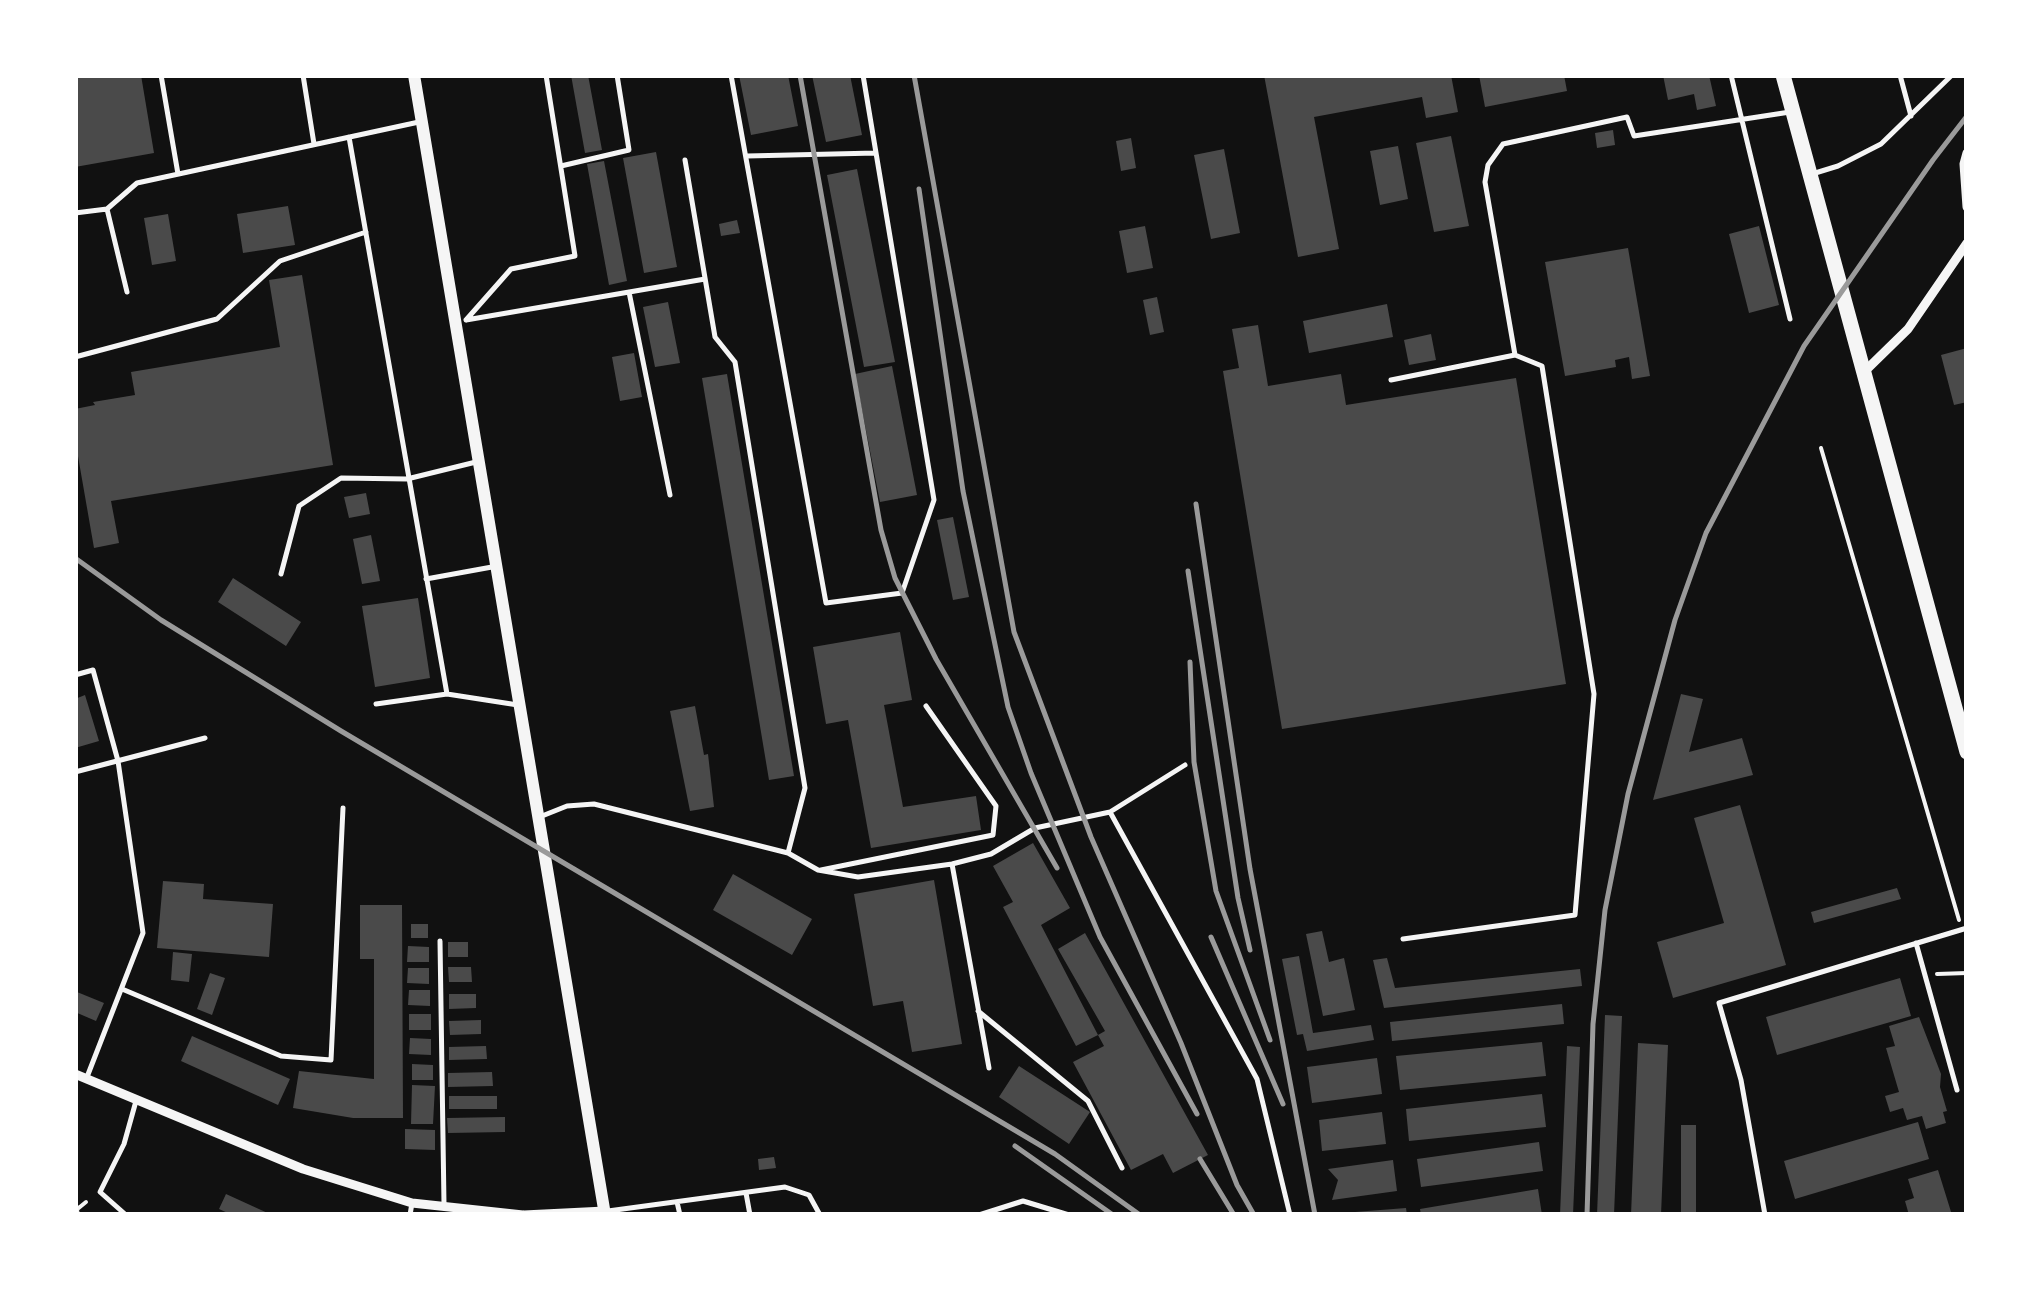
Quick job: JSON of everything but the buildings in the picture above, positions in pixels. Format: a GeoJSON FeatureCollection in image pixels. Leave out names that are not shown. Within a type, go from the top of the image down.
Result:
{"type":"FeatureCollection","features":[{"type":"Feature","properties":{"kind":"main road"},"geometry":{"type":"LineString","coordinates":[[414,75],[461,321],[479,461],[605,1213]]}},
{"type":"Feature","properties":{"kind":"main road"},"geometry":{"type":"LineString","coordinates":[[1783,75],[1967,752]]}},
{"type":"Feature","properties":{"kind":"street"},"geometry":{"type":"LineString","coordinates":[[1967,153],[1967,207]]}},
{"type":"Feature","properties":{"kind":"street"},"geometry":{"type":"LineString","coordinates":[[1864,372],[1908,329],[1967,243]]}},
{"type":"Feature","properties":{"kind":"street"},"geometry":{"type":"LineString","coordinates":[[75,1074],[304,1168],[412,1202],[523,1215],[605,1213]]}},
{"type":"Feature","properties":{"kind":"lane"},"geometry":{"type":"LineString","coordinates":[[161,75],[178,174]]}},
{"type":"Feature","properties":{"kind":"lane"},"geometry":{"type":"LineString","coordinates":[[303,75],[314,144]]}},
{"type":"Feature","properties":{"kind":"lane"},"geometry":{"type":"LineString","coordinates":[[461,321],[511,269],[575,256],[546,75]]}},
{"type":"Feature","properties":{"kind":"lane"},"geometry":{"type":"LineString","coordinates":[[560,166],[629,150],[617,75]]}},
{"type":"Feature","properties":{"kind":"lane"},"geometry":{"type":"LineString","coordinates":[[731,75],[826,604],[902,593],[934,500],[863,75]]}},
{"type":"Feature","properties":{"kind":"lane"},"geometry":{"type":"LineString","coordinates":[[1731,75],[1790,319]]}},
{"type":"Feature","properties":{"kind":"lane"},"geometry":{"type":"LineString","coordinates":[[1900,75],[1911,116]]}},
{"type":"Feature","properties":{"kind":"lane"},"geometry":{"type":"LineString","coordinates":[[1809,175],[1838,166],[1881,144],[1952,75]]}},
{"type":"Feature","properties":{"kind":"lane"},"geometry":{"type":"LineString","coordinates":[[1514,356],[1486,182],[1488,164],[1503,144],[1628,117],[1634,136],[1792,112]]}},
{"type":"Feature","properties":{"kind":"lane"},"geometry":{"type":"LineString","coordinates":[[75,213],[106,209],[137,183],[422,121]]}},
{"type":"Feature","properties":{"kind":"lane"},"geometry":{"type":"LineString","coordinates":[[350,136],[447,694]]}},
{"type":"Feature","properties":{"kind":"lane"},"geometry":{"type":"LineString","coordinates":[[747,156],[876,152]]}},
{"type":"Feature","properties":{"kind":"lane"},"geometry":{"type":"LineString","coordinates":[[685,160],[715,337],[736,362],[805,788],[788,853]]}},
{"type":"Feature","properties":{"kind":"lane"},"geometry":{"type":"LineString","coordinates":[[106,209],[127,292]]}},
{"type":"Feature","properties":{"kind":"lane"},"geometry":{"type":"LineString","coordinates":[[75,357],[217,319],[280,261],[366,232]]}},
{"type":"Feature","properties":{"kind":"lane"},"geometry":{"type":"LineString","coordinates":[[461,321],[705,279]]}},
{"type":"Feature","properties":{"kind":"lane"},"geometry":{"type":"LineString","coordinates":[[628,292],[670,495]]}},
{"type":"Feature","properties":{"kind":"lane"},"geometry":{"type":"LineString","coordinates":[[1390,380],[1514,356],[1542,366],[1594,694],[1575,915],[1403,939]]}},
{"type":"Feature","properties":{"kind":"lane"},"geometry":{"type":"LineString","coordinates":[[281,574],[299,506],[342,478],[408,479],[479,461]]}},
{"type":"Feature","properties":{"kind":"lane"},"geometry":{"type":"LineString","coordinates":[[426,579],[496,566]]}},
{"type":"Feature","properties":{"kind":"lane"},"geometry":{"type":"LineString","coordinates":[[75,676],[93,670],[118,761],[143,933],[86,1079]]}},
{"type":"Feature","properties":{"kind":"lane"},"geometry":{"type":"LineString","coordinates":[[376,704],[447,694],[520,706]]}},
{"type":"Feature","properties":{"kind":"lane"},"geometry":{"type":"LineString","coordinates":[[818,870],[993,835],[996,806],[926,706]]}},
{"type":"Feature","properties":{"kind":"lane"},"geometry":{"type":"LineString","coordinates":[[75,772],[204,738]]}},
{"type":"Feature","properties":{"kind":"lane"},"geometry":{"type":"LineString","coordinates":[[539,816],[567,806],[594,804],[788,853],[818,870],[858,877],[952,864],[991,854],[1022,834],[1050,823],[1110,812],[1186,765]]}},
{"type":"Feature","properties":{"kind":"lane"},"geometry":{"type":"LineString","coordinates":[[122,989],[282,1056],[330,1060],[343,808]]}},
{"type":"Feature","properties":{"kind":"lane"},"geometry":{"type":"LineString","coordinates":[[1110,812],[1257,1079],[1290,1215]]}},
{"type":"Feature","properties":{"kind":"lane"},"geometry":{"type":"LineString","coordinates":[[952,864],[989,1068]]}},
{"type":"Feature","properties":{"kind":"lane"},"geometry":{"type":"LineString","coordinates":[[1765,1215],[1741,1080],[1719,1003],[1965,929]]}},
{"type":"Feature","properties":{"kind":"lane"},"geometry":{"type":"LineString","coordinates":[[440,941],[444,1207]]}},
{"type":"Feature","properties":{"kind":"lane"},"geometry":{"type":"LineString","coordinates":[[1916,943],[1957,1090]]}},
{"type":"Feature","properties":{"kind":"lane"},"geometry":{"type":"LineString","coordinates":[[978,1011],[1088,1101],[1122,1168]]}},
{"type":"Feature","properties":{"kind":"lane"},"geometry":{"type":"LineString","coordinates":[[126,1215],[100,1192],[124,1144],[136,1100]]}},
{"type":"Feature","properties":{"kind":"lane"},"geometry":{"type":"LineString","coordinates":[[605,1213],[785,1187],[809,1195],[820,1215]]}},
{"type":"Feature","properties":{"kind":"lane"},"geometry":{"type":"LineString","coordinates":[[746,1193],[750,1215]]}},
{"type":"Feature","properties":{"kind":"lane"},"geometry":{"type":"LineString","coordinates":[[410,1215],[412,1202]]}},
{"type":"Feature","properties":{"kind":"lane"},"geometry":{"type":"LineString","coordinates":[[677,1202],[680,1215]]}},
{"type":"Feature","properties":{"kind":"lane"},"geometry":{"type":"LineString","coordinates":[[979,1215],[1023,1202],[1069,1215]]}},
{"type":"Feature","properties":{"kind":"path"},"geometry":{"type":"LineString","coordinates":[[1821,448],[1965,929]]}},
{"type":"Feature","properties":{"kind":"path"},"geometry":{"type":"LineString","coordinates":[[1926,974],[1967,973]]}},
{"type":"Feature","properties":{"kind":"path"},"geometry":{"type":"LineString","coordinates":[[75,1200],[77,1212]]}},
{"type":"Feature","properties":{"kind":"path"},"geometry":{"type":"LineString","coordinates":[[77,1212],[86,1202]]}},
{"type":"Feature","properties":{"kind":"railway"},"geometry":{"type":"LineString","coordinates":[[800,75],[881,530],[895,578],[936,659],[1057,868]]}},
{"type":"Feature","properties":{"kind":"railway"},"geometry":{"type":"LineString","coordinates":[[914,75],[1014,632],[1091,837],[1181,1043],[1237,1185],[1254,1215]]}},
{"type":"Feature","properties":{"kind":"railway"},"geometry":{"type":"LineString","coordinates":[[1587,1215],[1593,1024],[1605,910],[1628,794],[1675,620],[1706,533],[1804,346],[1967,116]]}},
{"type":"Feature","properties":{"kind":"railway"},"geometry":{"type":"LineString","coordinates":[[919,189],[963,491],[1008,707],[1031,773],[1100,937],[1197,1114]]}},
{"type":"Feature","properties":{"kind":"railway"},"geometry":{"type":"LineString","coordinates":[[1196,504],[1250,869],[1315,1215]]}},
{"type":"Feature","properties":{"kind":"railway"},"geometry":{"type":"LineString","coordinates":[[75,558],[161,620],[1055,1154],[1140,1215]]}},
{"type":"Feature","properties":{"kind":"railway"},"geometry":{"type":"LineString","coordinates":[[1188,571],[1238,898],[1250,950]]}},
{"type":"Feature","properties":{"kind":"railway"},"geometry":{"type":"LineString","coordinates":[[1190,662],[1194,762],[1216,891],[1270,1040]]}},
{"type":"Feature","properties":{"kind":"railway"},"geometry":{"type":"LineString","coordinates":[[1211,937],[1283,1104]]}},
{"type":"Feature","properties":{"kind":"railway"},"geometry":{"type":"LineString","coordinates":[[1015,1146],[1113,1215]]}},
{"type":"Feature","properties":{"kind":"railway"},"geometry":{"type":"LineString","coordinates":[[1200,1159],[1234,1215]]}}]}
